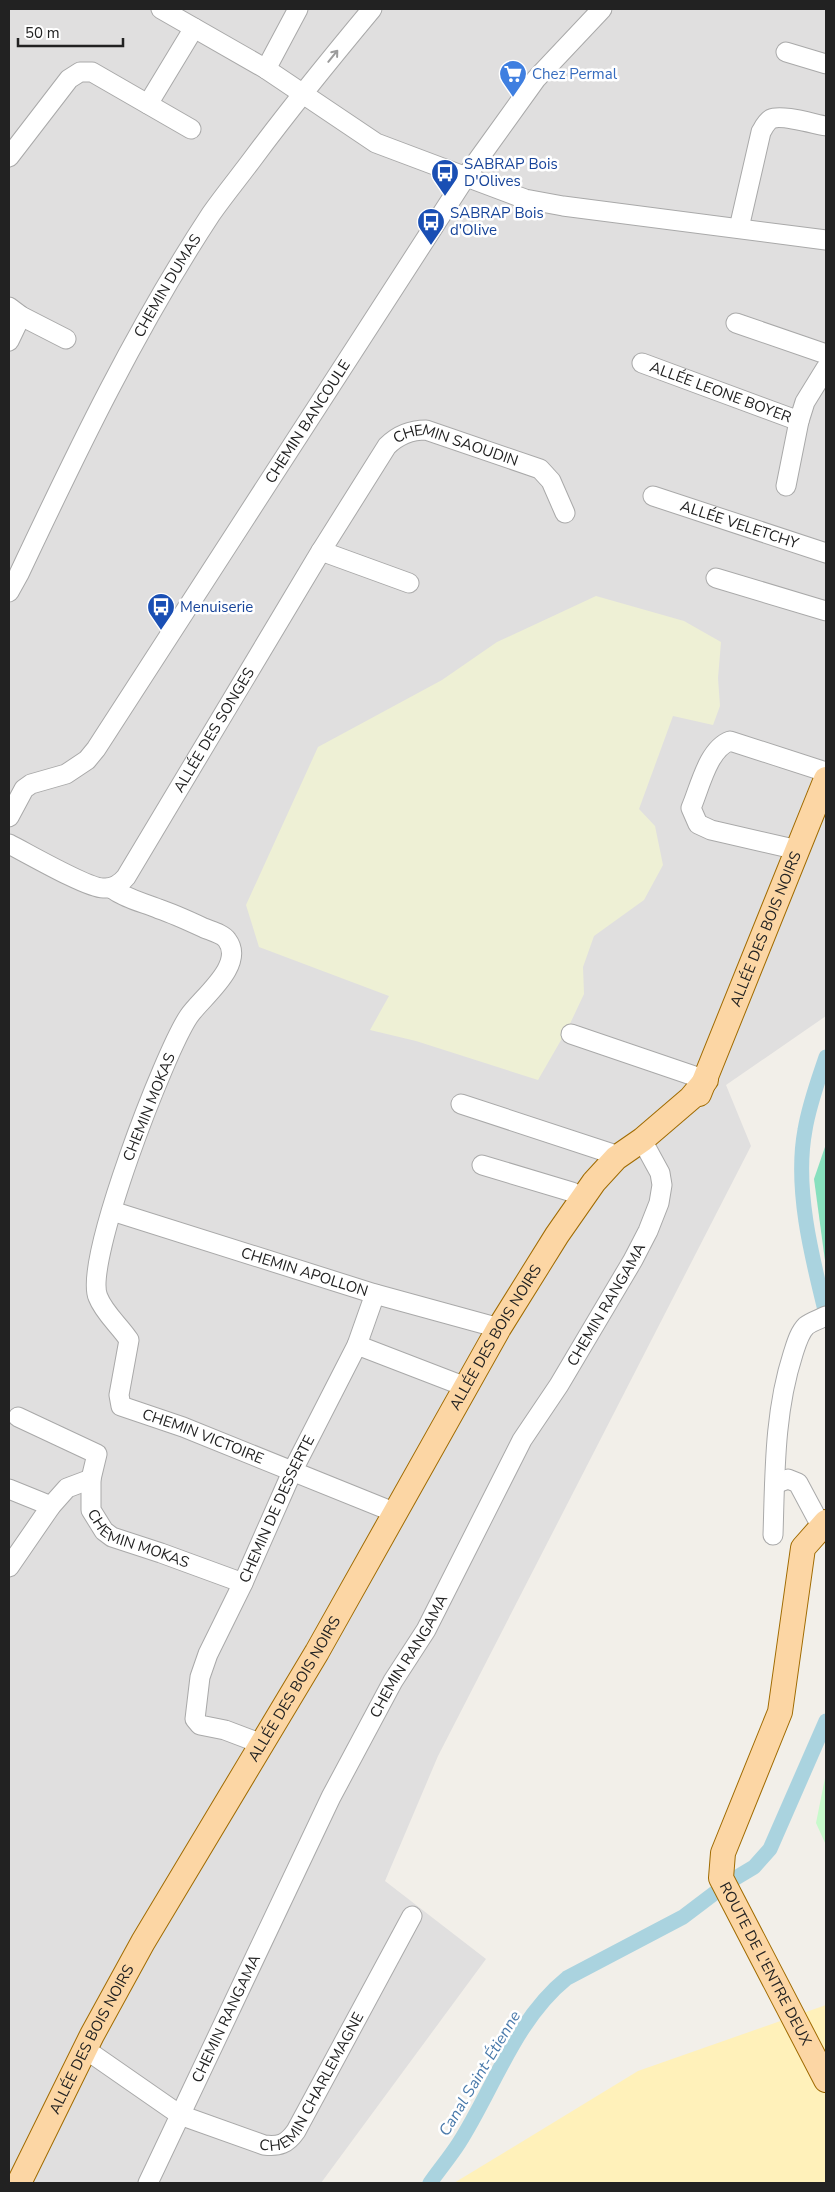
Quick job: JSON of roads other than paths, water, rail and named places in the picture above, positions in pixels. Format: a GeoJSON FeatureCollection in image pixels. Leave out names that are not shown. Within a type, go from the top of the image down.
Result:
{"type":"FeatureCollection","features":[{"type":"Feature","properties":{"kind":"main road","name":"ALLÉE DES BOIS NOIRS"},"geometry":{"type":"LineString","coordinates":[[19,2183],[85,2050],[143,1942],[262,1744],[396,1513],[499,1328],[557,1235],[594,1182],[616,1158],[645,1144],[676,1124],[694,1104],[706,1080],[826,779]]}},
{"type":"Feature","properties":{"kind":"main road","name":"ALLÉE DES BOIS NOIRS"},"geometry":{"type":"LineString","coordinates":[[582,1201],[645,1144]]}},
{"type":"Feature","properties":{"kind":"main road","name":"ROUTE DE L'ENTRE DEUX"},"geometry":{"type":"LineString","coordinates":[[823,2072],[721,1878],[723,1853],[780,1712],[803,1548],[824,1524]]}},
{"type":"Feature","properties":{"kind":"street"},"geometry":{"type":"LineString","coordinates":[[161,9],[266,69],[376,143],[525,198],[563,206],[826,240]]}},
{"type":"Feature","properties":{"kind":"street"},"geometry":{"type":"LineString","coordinates":[[266,69],[298,9]]}},
{"type":"Feature","properties":{"kind":"street","name":"CHEMIN DUMAS"},"geometry":{"type":"LineString","coordinates":[[9,592],[92,422],[142,326],[212,213],[302,93],[372,9]]}},
{"type":"Feature","properties":{"kind":"street","name":"CHEMIN BANCOULE"},"geometry":{"type":"LineString","coordinates":[[9,817],[24,789],[31,784],[66,774],[87,760],[96,749],[467,175],[536,79],[602,9]]}},
{"type":"Feature","properties":{"kind":"street"},"geometry":{"type":"LineString","coordinates":[[148,104],[194,28]]}},
{"type":"Feature","properties":{"kind":"street"},"geometry":{"type":"LineString","coordinates":[[786,52],[826,64]]}},
{"type":"Feature","properties":{"kind":"street"},"geometry":{"type":"LineString","coordinates":[[9,157],[59,91],[74,75],[80,72],[92,72],[191,129]]}},
{"type":"Feature","properties":{"kind":"street"},"geometry":{"type":"LineString","coordinates":[[739,228],[762,132],[767,122],[773,118],[782,118],[826,126]]}},
{"type":"Feature","properties":{"kind":"street"},"geometry":{"type":"LineString","coordinates":[[9,341],[15,312],[66,338]]}},
{"type":"Feature","properties":{"kind":"street"},"geometry":{"type":"LineString","coordinates":[[736,324],[826,354]]}},
{"type":"Feature","properties":{"kind":"street","name":"ALLÉE LEONE BOYER"},"geometry":{"type":"LineString","coordinates":[[642,362],[799,420]]}},
{"type":"Feature","properties":{"kind":"street","name":"ALLÉE LEONE BOYER"},"geometry":{"type":"LineString","coordinates":[[786,486],[799,420],[805,402],[826,368]]}},
{"type":"Feature","properties":{"kind":"street","name":"CHEMIN SAOUDIN"},"geometry":{"type":"LineString","coordinates":[[321,551],[387,446],[395,438],[416,430],[426,430],[540,469],[551,480],[565,513]]}},
{"type":"Feature","properties":{"kind":"street","name":"ALLÉE VELETCHY"},"geometry":{"type":"LineString","coordinates":[[653,496],[826,553]]}},
{"type":"Feature","properties":{"kind":"street"},"geometry":{"type":"LineString","coordinates":[[321,551],[409,583]]}},
{"type":"Feature","properties":{"kind":"street","name":"ALLÉE DES SONGES"},"geometry":{"type":"LineString","coordinates":[[111,888],[120,884],[126,877],[321,551]]}},
{"type":"Feature","properties":{"kind":"street"},"geometry":{"type":"LineString","coordinates":[[716,578],[826,611]]}},
{"type":"Feature","properties":{"kind":"street"},"geometry":{"type":"LineString","coordinates":[[798,850],[712,830],[698,824],[691,808],[713,754],[722,744],[730,741],[826,772]]}},
{"type":"Feature","properties":{"kind":"street"},"geometry":{"type":"LineString","coordinates":[[9,844],[93,887],[111,888]]}},
{"type":"Feature","properties":{"kind":"street","name":"CHEMIN MOKAS"},"geometry":{"type":"LineString","coordinates":[[111,888],[124,897],[159,908],[216,933],[227,940],[231,949],[226,974],[189,1015],[161,1070],[119,1185],[98,1265],[97,1296],[129,1340],[119,1395],[121,1406]]}},
{"type":"Feature","properties":{"kind":"street"},"geometry":{"type":"LineString","coordinates":[[571,1034],[706,1080]]}},
{"type":"Feature","properties":{"kind":"street"},"geometry":{"type":"LineString","coordinates":[[461,1104],[610,1153],[616,1158]]}},
{"type":"Feature","properties":{"kind":"street","name":"CHEMIN RANGAMA"},"geometry":{"type":"LineString","coordinates":[[148,2183],[331,1797],[393,1680],[426,1630],[522,1440],[558,1385],[641,1244],[655,1213],[662,1185],[660,1173],[645,1144]]}},
{"type":"Feature","properties":{"kind":"street"},"geometry":{"type":"LineString","coordinates":[[482,1165],[572,1192],[582,1201]]}},
{"type":"Feature","properties":{"kind":"street","name":"CHEMIN APOLLON"},"geometry":{"type":"LineString","coordinates":[[112,1211],[375,1294],[499,1328]]}},
{"type":"Feature","properties":{"kind":"street","name":"CHEMIN DE DESSERTE"},"geometry":{"type":"LineString","coordinates":[[262,1744],[225,1730],[200,1725],[195,1719],[200,1677],[208,1654],[292,1472],[357,1346],[375,1294]]}},
{"type":"Feature","properties":{"kind":"street"},"geometry":{"type":"LineString","coordinates":[[773,1535],[777,1436],[782,1398],[789,1367],[799,1337],[806,1326],[826,1316]]}},
{"type":"Feature","properties":{"kind":"street"},"geometry":{"type":"LineString","coordinates":[[357,1346],[466,1388]]}},
{"type":"Feature","properties":{"kind":"street","name":"CHEMIN VICTOIRE"},"geometry":{"type":"LineString","coordinates":[[121,1406],[183,1427],[396,1513]]}},
{"type":"Feature","properties":{"kind":"street","name":"CHEMIN MOKAS"},"geometry":{"type":"LineString","coordinates":[[18,1417],[96,1454],[91,1480],[91,1510],[98,1523],[112,1537],[242,1583]]}},
{"type":"Feature","properties":{"kind":"street"},"geometry":{"type":"LineString","coordinates":[[775,1484],[788,1479],[798,1482],[824,1524]]}},
{"type":"Feature","properties":{"kind":"street"},"geometry":{"type":"LineString","coordinates":[[9,1567],[50,1506],[68,1488],[91,1480]]}},
{"type":"Feature","properties":{"kind":"street"},"geometry":{"type":"LineString","coordinates":[[9,1489],[50,1506]]}},
{"type":"Feature","properties":{"kind":"street","name":"CHEMIN CHARLEMAGNE"},"geometry":{"type":"LineString","coordinates":[[85,2050],[180,2115],[264,2145],[274,2147],[282,2145],[290,2139],[412,1916]]}},
{"type":"Feature","properties":{"kind":"waterway","name":"Canal Saint-Étienne"},"geometry":{"type":"LineString","coordinates":[[826,1057],[814,1093],[802,1152],[803,1199],[806,1223],[826,1314]]}},
{"type":"Feature","properties":{"kind":"waterway","name":"Canal Saint-Étienne"},"geometry":{"type":"LineString","coordinates":[[734,1879],[754,1867],[770,1849],[826,1721]]}},
{"type":"Feature","properties":{"kind":"waterway","name":"Canal Saint-Étienne"},"geometry":{"type":"LineString","coordinates":[[430,2183],[472,2122],[519,2034],[549,1995],[567,1978],[683,1917],[716,1892]]}},
{"type":"Feature","properties":{"kind":"place","name":"Chez Permal"},"geometry":{"type":"Point","coordinates":[513,98]}},
{"type":"Feature","properties":{"kind":"place","name":"SABRAP Bois D'Olives"},"geometry":{"type":"Point","coordinates":[445,197]}},
{"type":"Feature","properties":{"kind":"place","name":"SABRAP Bois d'Olive"},"geometry":{"type":"Point","coordinates":[431,246]}},
{"type":"Feature","properties":{"kind":"place","name":"Menuiserie"},"geometry":{"type":"Point","coordinates":[161,631]}}]}
